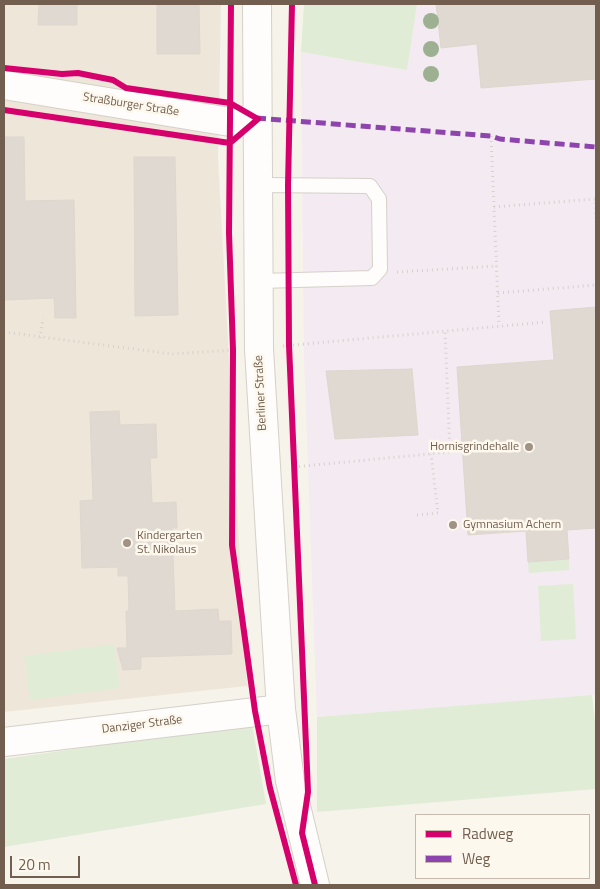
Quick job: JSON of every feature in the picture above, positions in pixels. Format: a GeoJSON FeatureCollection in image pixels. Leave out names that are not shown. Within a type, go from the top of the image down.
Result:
{"type":"FeatureCollection","features":[{"type":"Feature","properties":{"kind":"street","name":"Berliner Straße"},"geometry":{"type":"LineString","coordinates":[[257,4],[259,349],[281,709],[290,781],[315,885]]}},
{"type":"Feature","properties":{"kind":"street","name":"Straßburger Straße"},"geometry":{"type":"LineString","coordinates":[[4,85],[230,122],[258,119]]}},
{"type":"Feature","properties":{"kind":"street","name":"Danziger Straße"},"geometry":{"type":"LineString","coordinates":[[4,742],[281,709]]}},
{"type":"Feature","properties":{"kind":"lane"},"geometry":{"type":"LineString","coordinates":[[258,185],[370,186],[379,199],[380,269],[372,278],[259,281]]}},
{"type":"Feature","properties":{"kind":"path"},"geometry":{"type":"LineString","coordinates":[[491,136],[499,326]]}},
{"type":"Feature","properties":{"kind":"path"},"geometry":{"type":"LineString","coordinates":[[494,206],[595,199],[596,219]]}},
{"type":"Feature","properties":{"kind":"path"},"geometry":{"type":"LineString","coordinates":[[376,273],[497,266]]}},
{"type":"Feature","properties":{"kind":"path"},"geometry":{"type":"LineString","coordinates":[[498,293],[596,285]]}},
{"type":"Feature","properties":{"kind":"path"},"geometry":{"type":"LineString","coordinates":[[40,338],[43,318]]}},
{"type":"Feature","properties":{"kind":"path"},"geometry":{"type":"LineString","coordinates":[[289,345],[546,322]]}},
{"type":"Feature","properties":{"kind":"path"},"geometry":{"type":"LineString","coordinates":[[294,467],[450,452],[445,331]]}},
{"type":"Feature","properties":{"kind":"path"},"geometry":{"type":"LineString","coordinates":[[4,332],[172,354],[259,349]]}},
{"type":"Feature","properties":{"kind":"path"},"geometry":{"type":"LineString","coordinates":[[417,515],[438,513],[431,454]]}},
{"type":"Feature","properties":{"kind":"shaded area"},"geometry":{"type":"Polygon","coordinates":[[[4,4],[221,4],[218,159],[247,686],[4,712],[4,4]]]}},
{"type":"Feature","properties":{"kind":"shaded area","name":"Gymnasium Achern"},"geometry":{"type":"Polygon","coordinates":[[[417,4],[596,4],[596,695],[317,717],[304,355],[301,52],[407,70],[417,4]]]}},
{"type":"Feature","properties":{"kind":"green space"},"geometry":{"type":"Polygon","coordinates":[[[304,4],[417,4],[407,70],[301,52],[304,4]]]}},
{"type":"Feature","properties":{"kind":"green space"},"geometry":{"type":"Polygon","coordinates":[[[569,559],[569,570],[529,573],[528,562],[569,559]]]}},
{"type":"Feature","properties":{"kind":"green space"},"geometry":{"type":"Polygon","coordinates":[[[573,584],[576,639],[541,641],[538,586],[573,584]]]}},
{"type":"Feature","properties":{"kind":"green space"},"geometry":{"type":"Polygon","coordinates":[[[114,644],[120,688],[30,700],[24,656],[114,644]]]}},
{"type":"Feature","properties":{"kind":"green space"},"geometry":{"type":"Polygon","coordinates":[[[592,695],[596,730],[596,789],[317,812],[317,717],[592,695]]]}},
{"type":"Feature","properties":{"kind":"green space"},"geometry":{"type":"Polygon","coordinates":[[[252,724],[266,804],[4,847],[4,759],[252,724]]]}},
{"type":"Feature","properties":{"kind":"building"},"geometry":{"type":"Polygon","coordinates":[[[39,4],[77,4],[77,25],[38,25],[39,4]]]}},
{"type":"Feature","properties":{"kind":"building"},"geometry":{"type":"Polygon","coordinates":[[[157,4],[199,4],[200,54],[157,54],[157,4]]]}},
{"type":"Feature","properties":{"kind":"building"},"geometry":{"type":"Polygon","coordinates":[[[436,4],[596,4],[596,79],[481,88],[477,44],[441,48],[436,4]]]}},
{"type":"Feature","properties":{"kind":"building"},"geometry":{"type":"Polygon","coordinates":[[[4,137],[24,137],[25,201],[74,200],[76,318],[55,318],[54,298],[4,300],[4,137]]]}},
{"type":"Feature","properties":{"kind":"building"},"geometry":{"type":"Polygon","coordinates":[[[134,157],[175,157],[178,315],[135,316],[134,157]]]}},
{"type":"Feature","properties":{"kind":"building","name":"Hornisgrindehalle"},"geometry":{"type":"Polygon","coordinates":[[[596,307],[596,528],[567,530],[569,559],[528,562],[526,531],[468,535],[457,367],[554,360],[550,311],[596,307]]]}},
{"type":"Feature","properties":{"kind":"building"},"geometry":{"type":"Polygon","coordinates":[[[412,369],[418,435],[335,439],[326,371],[412,369]]]}},
{"type":"Feature","properties":{"kind":"building","name":"Kindergarten St. Nikolaus"},"geometry":{"type":"Polygon","coordinates":[[[119,411],[120,425],[156,424],[157,458],[150,458],[152,503],[176,502],[177,528],[172,528],[175,611],[218,609],[219,621],[231,621],[232,654],[141,657],[141,669],[123,670],[117,648],[127,648],[126,611],[129,611],[128,576],[118,576],[118,567],[82,568],[80,501],[93,500],[90,412],[119,411]]]}},
{"type":"Feature","properties":{"kind":"marked path"},"geometry":{"type":"LineString","coordinates":[[256,118],[491,136],[500,139],[596,147]]}},
{"type":"Feature","properties":{"kind":"cycle path"},"geometry":{"type":"LineString","coordinates":[[231,4],[229,233],[233,350],[232,545],[255,711],[270,788],[296,885]]}},
{"type":"Feature","properties":{"kind":"cycle path"},"geometry":{"type":"LineString","coordinates":[[292,4],[288,185],[289,345],[308,792],[302,833],[315,885]]}},
{"type":"Feature","properties":{"kind":"cycle path"},"geometry":{"type":"LineString","coordinates":[[4,68],[62,74],[78,73],[113,80],[126,88],[230,103],[258,119],[230,143],[4,110]]}},
{"type":"Feature","properties":{"kind":"place","name":"Hornisgrindehalle"},"geometry":{"type":"Point","coordinates":[529,447]}},
{"type":"Feature","properties":{"kind":"place","name":"Gymnasium Achern"},"geometry":{"type":"Point","coordinates":[453,525]}},
{"type":"Feature","properties":{"kind":"place","name":"Kindergarten St. Nikolaus"},"geometry":{"type":"Point","coordinates":[127,543]}}]}
